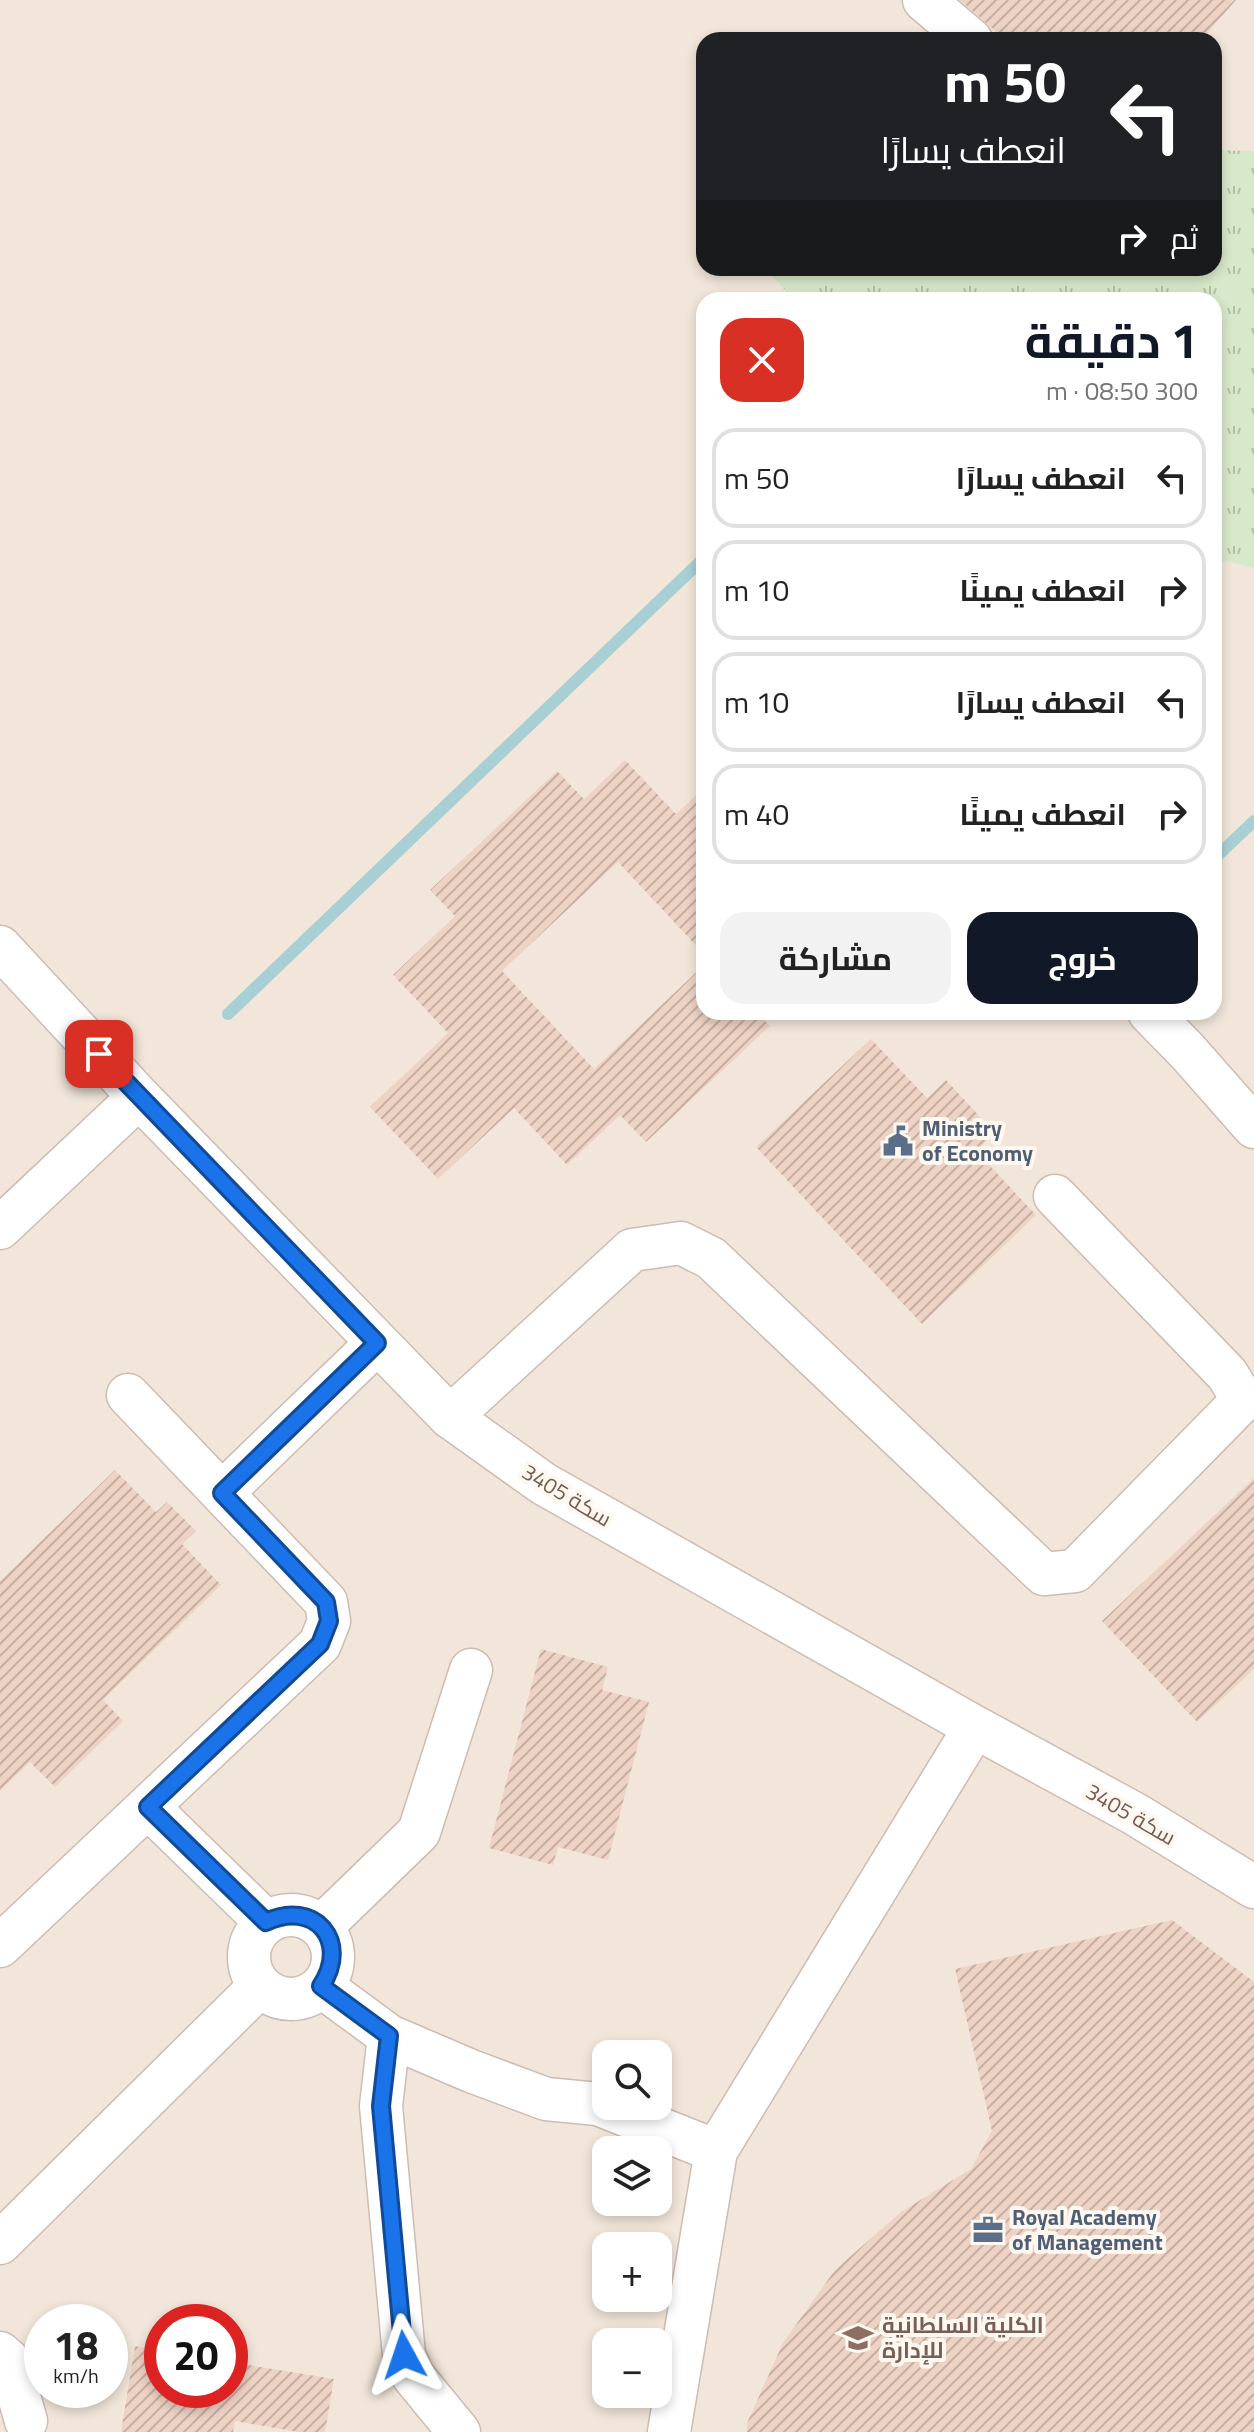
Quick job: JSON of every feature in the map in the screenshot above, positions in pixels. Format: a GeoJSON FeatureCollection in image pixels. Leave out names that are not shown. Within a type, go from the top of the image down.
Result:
{"type":"FeatureCollection","features":[{"type":"Feature","properties":{"kind":"street"},"geometry":{"type":"LineString","coordinates":[[924,0],[962,32]]}},
{"type":"Feature","properties":{"kind":"street","name":"سكة 3405"},"geometry":{"type":"LineString","coordinates":[[0,947],[139,1097],[450,1417],[544,1484],[1135,1814],[1254,1887]]}},
{"type":"Feature","properties":{"kind":"street"},"geometry":{"type":"LineString","coordinates":[[1157,1020],[1254,1127]]}},
{"type":"Feature","properties":{"kind":"street"},"geometry":{"type":"LineString","coordinates":[[0,1228],[139,1097]]}},
{"type":"Feature","properties":{"kind":"street"},"geometry":{"type":"LineString","coordinates":[[450,1417],[632,1250],[681,1243],[711,1258],[1044,1574],[1075,1571],[1243,1400],[1227,1374],[1055,1196]]}},
{"type":"Feature","properties":{"kind":"street"},"geometry":{"type":"LineString","coordinates":[[222,1493],[377,1343]]}},
{"type":"Feature","properties":{"kind":"street"},"geometry":{"type":"LineString","coordinates":[[0,1946],[320,1644],[329,1621],[326,1602],[128,1395]]}},
{"type":"Feature","properties":{"kind":"street"},"geometry":{"type":"LineString","coordinates":[[321,1927],[419,1832],[471,1670]]}},
{"type":"Feature","properties":{"kind":"street"},"geometry":{"type":"LineString","coordinates":[[669,2432],[716,2151],[975,1727]]}},
{"type":"Feature","properties":{"kind":"street"},"geometry":{"type":"LineString","coordinates":[[148,1807],[266,1922]]}},
{"type":"Feature","properties":{"kind":"street"},"geometry":{"type":"LineString","coordinates":[[294,1914],[308,1918],[321,1927],[331,1943],[333,1954],[330,1972],[321,1986],[307,1996],[289,1999],[275,1996],[260,1986],[248,1956],[253,1940],[266,1922],[294,1914]]}},
{"type":"Feature","properties":{"kind":"street"},"geometry":{"type":"LineString","coordinates":[[0,2243],[260,1986]]}},
{"type":"Feature","properties":{"kind":"street"},"geometry":{"type":"LineString","coordinates":[[321,1986],[389,2036],[546,2099],[598,2104],[716,2151]]}},
{"type":"Feature","properties":{"kind":"street"},"geometry":{"type":"LineString","coordinates":[[389,2036],[381,2106],[404,2355],[413,2376],[459,2432]]}},
{"type":"Feature","properties":{"kind":"street"},"geometry":{"type":"LineString","coordinates":[[0,2353],[9,2361],[26,2421]]}},
{"type":"Feature","properties":{"kind":"shaded area"},"geometry":{"type":"Polygon","coordinates":[[[0,0],[1254,0],[1254,2432],[0,2432],[0,0]]]}},
{"type":"Feature","properties":{"kind":"green space"},"geometry":{"type":"Polygon","coordinates":[[[1222,150],[1254,151],[1254,568],[1222,562],[1222,292],[787,292],[772,276],[1222,276],[1222,150]]]}},
{"type":"Feature","properties":{"kind":"building"},"geometry":{"type":"Polygon","coordinates":[[[960,0],[1236,0],[1208,32],[997,32],[960,0]]]}},
{"type":"Feature","properties":{"kind":"building"},"geometry":{"type":"Polygon","coordinates":[[[625,760],[676,814],[696,795],[696,945],[618,862],[502,971],[594,1069],[696,973],[696,1020],[764,1020],[770,1026],[646,1142],[620,1115],[567,1165],[514,1108],[438,1179],[370,1107],[448,1033],[393,975],[455,916],[430,890],[557,771],[584,799],[625,760]]]}},
{"type":"Feature","properties":{"kind":"building"},"geometry":{"type":"Polygon","coordinates":[[[871,1039],[927,1098],[946,1080],[995,1133],[976,1151],[1036,1215],[922,1324],[756,1147],[871,1039]]]}},
{"type":"Feature","properties":{"kind":"building"},"geometry":{"type":"Polygon","coordinates":[[[115,1470],[156,1512],[167,1502],[196,1531],[182,1544],[221,1585],[103,1700],[123,1721],[55,1787],[30,1762],[0,1791],[0,1581],[115,1470]]]}},
{"type":"Feature","properties":{"kind":"building"},"geometry":{"type":"Polygon","coordinates":[[[1254,1478],[1254,1669],[1197,1722],[1102,1621],[1254,1478]]]}},
{"type":"Feature","properties":{"kind":"building"},"geometry":{"type":"Polygon","coordinates":[[[541,1649],[608,1667],[602,1690],[649,1702],[608,1860],[558,1847],[553,1865],[489,1848],[541,1649]]]}},
{"type":"Feature","properties":{"kind":"building"},"geometry":{"type":"Polygon","coordinates":[[[1172,1920],[1254,1982],[1254,2432],[747,2432],[747,2423],[783,2343],[835,2270],[901,2212],[971,2169],[992,2131],[955,1969],[1172,1920]]]}},
{"type":"Feature","properties":{"kind":"building"},"geometry":{"type":"Polygon","coordinates":[[[135,2346],[144,2348],[144,2408],[248,2408],[248,2365],[334,2379],[325,2432],[298,2432],[235,2421],[233,2432],[121,2432],[125,2408],[128,2408],[135,2346]]]}},
{"type":"Feature","properties":{"kind":"waterway"},"geometry":{"type":"LineString","coordinates":[[228,1014],[696,566]]}},
{"type":"Feature","properties":{"kind":"waterway"},"geometry":{"type":"LineString","coordinates":[[1222,851],[1254,821]]}},
{"type":"Feature","properties":{"kind":"place","name":"Ministry of Economy"},"geometry":{"type":"Point","coordinates":[898,1141]}},
{"type":"Feature","properties":{"kind":"place","name":"Royal Academy of Management"},"geometry":{"type":"Point","coordinates":[988,2230]}},
{"type":"Feature","properties":{"kind":"place","name":"الكلية السلطانية للإدارة"},"geometry":{"type":"Point","coordinates":[858,2338]}},
{"type":"Feature","properties":{"kind":"route"},"geometry":{"type":"LineString","coordinates":[[99,1054],[377,1343],[222,1493],[326,1602],[329,1621],[320,1644],[148,1807],[266,1922],[294,1914],[308,1918],[321,1927],[331,1943],[333,1954],[330,1972],[321,1986],[389,2036],[381,2106],[404,2355]]}}]}
